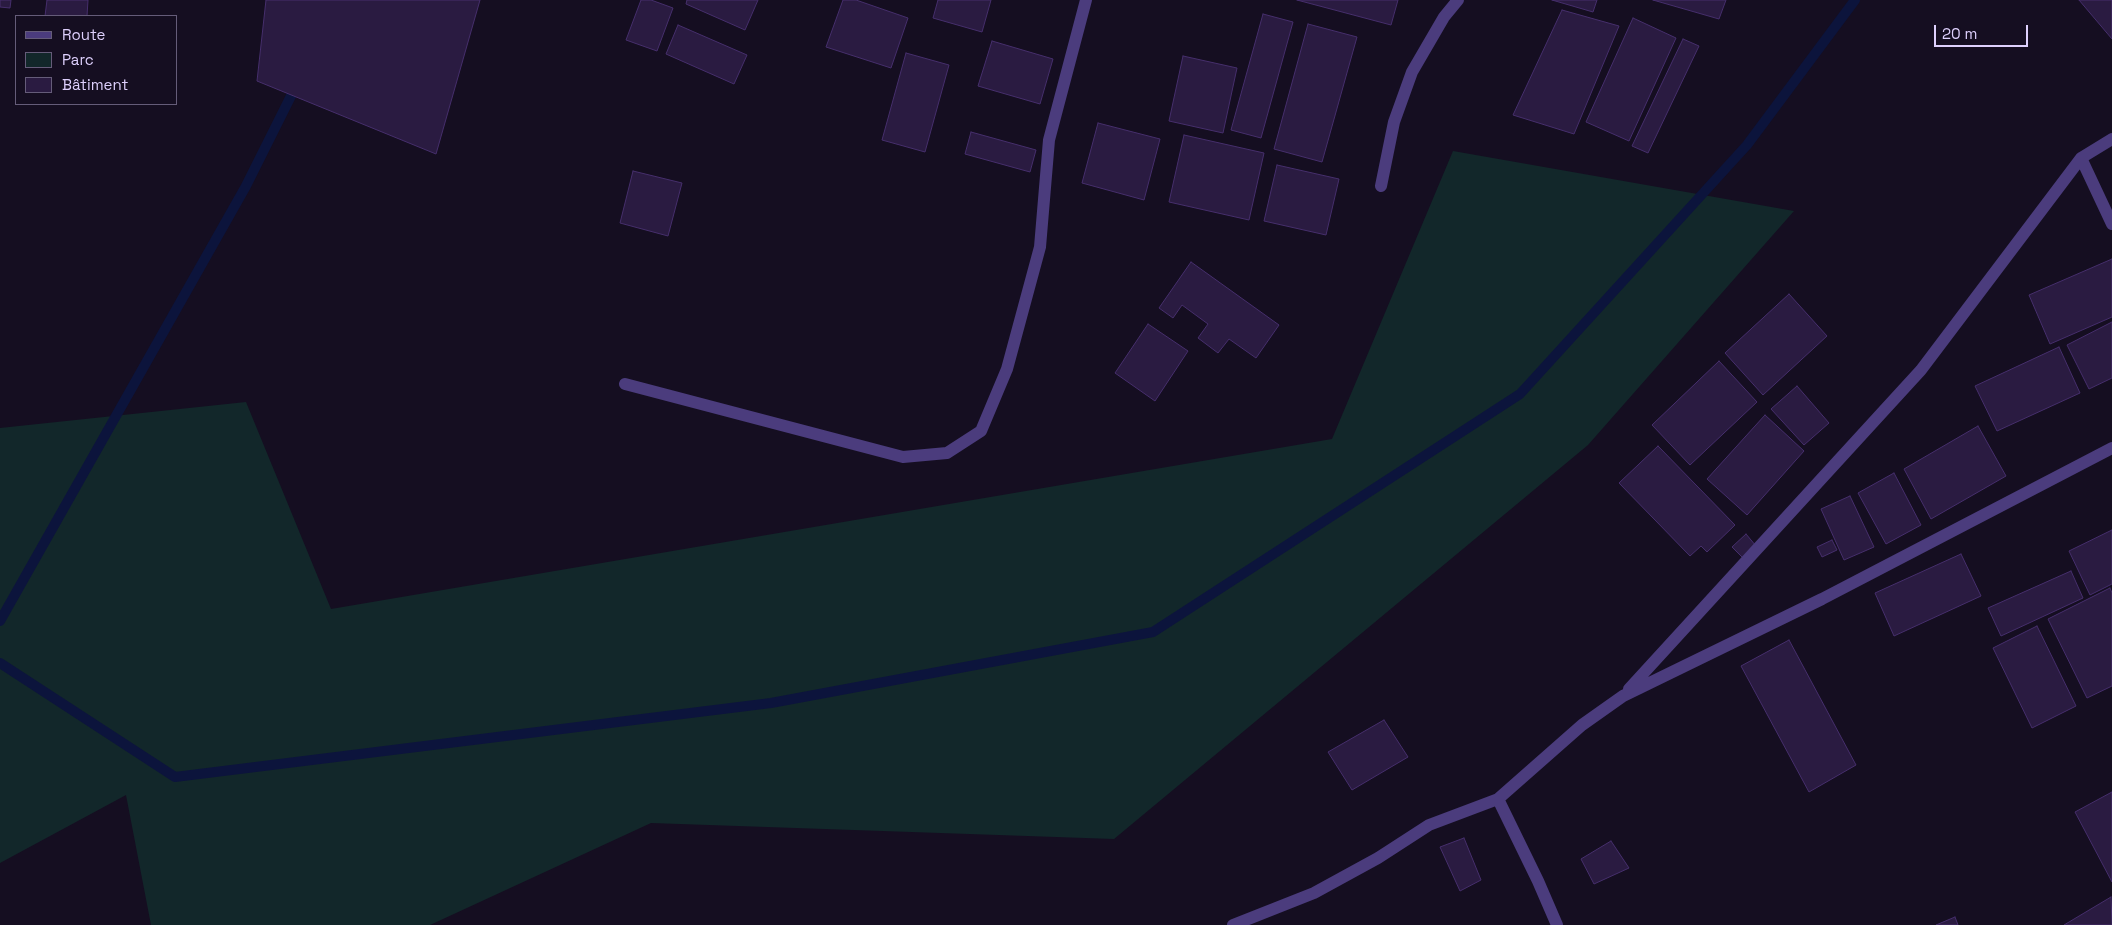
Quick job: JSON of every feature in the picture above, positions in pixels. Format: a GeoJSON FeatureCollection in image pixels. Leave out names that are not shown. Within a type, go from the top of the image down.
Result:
{"type":"FeatureCollection","features":[{"type":"Feature","properties":{"kind":"street"},"geometry":{"type":"LineString","coordinates":[[625,384],[903,457],[947,452],[981,431],[1007,369],[1040,247],[1049,140],[1086,0]]}},
{"type":"Feature","properties":{"kind":"street"},"geometry":{"type":"LineString","coordinates":[[1381,186],[1394,122],[1412,72],[1444,17],[1458,0]]}},
{"type":"Feature","properties":{"kind":"street"},"geometry":{"type":"LineString","coordinates":[[1623,696],[1922,370],[2081,158],[2112,139]]}},
{"type":"Feature","properties":{"kind":"street"},"geometry":{"type":"LineString","coordinates":[[2081,158],[2112,224]]}},
{"type":"Feature","properties":{"kind":"street"},"geometry":{"type":"LineString","coordinates":[[1232,925],[1314,894],[1378,858],[1429,825],[1498,799],[1582,725],[1623,696],[1822,599],[2112,448]]}},
{"type":"Feature","properties":{"kind":"street"},"geometry":{"type":"LineString","coordinates":[[1498,799],[1557,925]]}},
{"type":"Feature","properties":{"kind":"green space"},"geometry":{"type":"Polygon","coordinates":[[[1453,151],[1794,211],[1588,445],[1114,839],[651,823],[430,925],[151,925],[126,795],[0,863],[0,428],[246,402],[331,609],[1332,439],[1453,151]]]}},
{"type":"Feature","properties":{"kind":"building"},"geometry":{"type":"Polygon","coordinates":[[[0,0],[11,0],[10,8],[0,7],[0,0]]]}},
{"type":"Feature","properties":{"kind":"building"},"geometry":{"type":"Polygon","coordinates":[[[47,0],[88,0],[87,15],[45,15],[47,0]]]}},
{"type":"Feature","properties":{"kind":"building"},"geometry":{"type":"Polygon","coordinates":[[[266,0],[480,0],[436,154],[257,81],[266,0]]]}},
{"type":"Feature","properties":{"kind":"building"},"geometry":{"type":"Polygon","coordinates":[[[641,0],[651,0],[673,8],[657,51],[626,40],[641,0]]]}},
{"type":"Feature","properties":{"kind":"building"},"geometry":{"type":"Polygon","coordinates":[[[687,0],[758,0],[745,30],[686,4],[687,0]]]}},
{"type":"Feature","properties":{"kind":"building"},"geometry":{"type":"Polygon","coordinates":[[[843,0],[856,0],[908,18],[891,68],[826,47],[843,0]]]}},
{"type":"Feature","properties":{"kind":"building"},"geometry":{"type":"Polygon","coordinates":[[[938,0],[991,0],[982,32],[933,18],[938,0]]]}},
{"type":"Feature","properties":{"kind":"building"},"geometry":{"type":"Polygon","coordinates":[[[1297,0],[1398,0],[1391,25],[1297,0]]]}},
{"type":"Feature","properties":{"kind":"building"},"geometry":{"type":"Polygon","coordinates":[[[1552,0],[1597,0],[1593,12],[1552,0]]]}},
{"type":"Feature","properties":{"kind":"building"},"geometry":{"type":"Polygon","coordinates":[[[1653,0],[1726,0],[1719,19],[1653,0]]]}},
{"type":"Feature","properties":{"kind":"building"},"geometry":{"type":"Polygon","coordinates":[[[2079,0],[2112,0],[2112,39],[2079,0]]]}},
{"type":"Feature","properties":{"kind":"building"},"geometry":{"type":"Polygon","coordinates":[[[1562,10],[1619,26],[1574,134],[1513,115],[1562,10]]]}},
{"type":"Feature","properties":{"kind":"building"},"geometry":{"type":"Polygon","coordinates":[[[1263,14],[1293,22],[1261,138],[1231,130],[1263,14]]]}},
{"type":"Feature","properties":{"kind":"building"},"geometry":{"type":"Polygon","coordinates":[[[1633,18],[1676,38],[1629,141],[1586,122],[1633,18]]]}},
{"type":"Feature","properties":{"kind":"building"},"geometry":{"type":"Polygon","coordinates":[[[1308,24],[1357,37],[1322,162],[1274,149],[1308,24]]]}},
{"type":"Feature","properties":{"kind":"building"},"geometry":{"type":"Polygon","coordinates":[[[678,25],[747,55],[734,84],[666,54],[678,25]]]}},
{"type":"Feature","properties":{"kind":"building"},"geometry":{"type":"Polygon","coordinates":[[[1683,39],[1699,46],[1648,153],[1632,146],[1683,39]]]}},
{"type":"Feature","properties":{"kind":"building"},"geometry":{"type":"Polygon","coordinates":[[[992,41],[1053,59],[1040,104],[978,86],[992,41]]]}},
{"type":"Feature","properties":{"kind":"building"},"geometry":{"type":"Polygon","coordinates":[[[906,53],[949,65],[925,152],[882,140],[906,53]]]}},
{"type":"Feature","properties":{"kind":"building"},"geometry":{"type":"Polygon","coordinates":[[[1183,56],[1237,68],[1223,133],[1169,121],[1183,56]]]}},
{"type":"Feature","properties":{"kind":"building"},"geometry":{"type":"Polygon","coordinates":[[[1098,123],[1160,139],[1144,200],[1082,183],[1098,123]]]}},
{"type":"Feature","properties":{"kind":"building"},"geometry":{"type":"Polygon","coordinates":[[[971,132],[1036,150],[1030,172],[965,154],[971,132]]]}},
{"type":"Feature","properties":{"kind":"building"},"geometry":{"type":"Polygon","coordinates":[[[1184,135],[1264,153],[1249,220],[1169,202],[1184,135]]]}},
{"type":"Feature","properties":{"kind":"building"},"geometry":{"type":"Polygon","coordinates":[[[1277,165],[1339,179],[1326,235],[1264,221],[1277,165]]]}},
{"type":"Feature","properties":{"kind":"building"},"geometry":{"type":"Polygon","coordinates":[[[633,171],[682,183],[668,236],[620,223],[633,171]]]}},
{"type":"Feature","properties":{"kind":"building"},"geometry":{"type":"Polygon","coordinates":[[[2112,259],[2112,317],[2050,344],[2029,295],[2112,259]]]}},
{"type":"Feature","properties":{"kind":"building"},"geometry":{"type":"Polygon","coordinates":[[[1191,262],[1279,325],[1256,358],[1229,339],[1218,353],[1198,338],[1208,324],[1182,305],[1173,318],[1159,308],[1191,262]]]}},
{"type":"Feature","properties":{"kind":"building"},"geometry":{"type":"Polygon","coordinates":[[[1789,294],[1827,336],[1763,395],[1725,353],[1789,294]]]}},
{"type":"Feature","properties":{"kind":"building"},"geometry":{"type":"Polygon","coordinates":[[[2112,322],[2112,378],[2089,389],[2067,345],[2112,322]]]}},
{"type":"Feature","properties":{"kind":"building"},"geometry":{"type":"Polygon","coordinates":[[[1148,324],[1188,351],[1155,401],[1115,373],[1148,324]]]}},
{"type":"Feature","properties":{"kind":"building"},"geometry":{"type":"Polygon","coordinates":[[[2059,347],[2080,393],[1997,431],[1975,386],[2059,347]]]}},
{"type":"Feature","properties":{"kind":"building"},"geometry":{"type":"Polygon","coordinates":[[[1719,361],[1757,402],[1690,465],[1652,425],[1719,361]]]}},
{"type":"Feature","properties":{"kind":"building"},"geometry":{"type":"Polygon","coordinates":[[[1797,386],[1829,423],[1804,445],[1771,409],[1797,386]]]}},
{"type":"Feature","properties":{"kind":"building"},"geometry":{"type":"Polygon","coordinates":[[[1765,415],[1804,451],[1747,515],[1707,479],[1765,415]]]}},
{"type":"Feature","properties":{"kind":"building"},"geometry":{"type":"Polygon","coordinates":[[[1978,426],[2006,476],[1931,519],[1904,469],[1978,426]]]}},
{"type":"Feature","properties":{"kind":"building"},"geometry":{"type":"Polygon","coordinates":[[[1658,446],[1735,525],[1707,552],[1701,546],[1690,556],[1619,483],[1658,446]]]}},
{"type":"Feature","properties":{"kind":"building"},"geometry":{"type":"Polygon","coordinates":[[[1894,473],[1921,525],[1886,544],[1858,493],[1894,473]]]}},
{"type":"Feature","properties":{"kind":"building"},"geometry":{"type":"Polygon","coordinates":[[[1850,496],[1874,547],[1844,560],[1821,509],[1850,496]]]}},
{"type":"Feature","properties":{"kind":"building"},"geometry":{"type":"Polygon","coordinates":[[[2112,530],[2112,584],[2090,595],[2069,551],[2112,530]]]}},
{"type":"Feature","properties":{"kind":"building"},"geometry":{"type":"Polygon","coordinates":[[[1746,534],[1756,546],[1743,558],[1732,547],[1746,534]]]}},
{"type":"Feature","properties":{"kind":"building"},"geometry":{"type":"Polygon","coordinates":[[[1832,540],[1837,550],[1822,557],[1817,547],[1832,540]]]}},
{"type":"Feature","properties":{"kind":"building"},"geometry":{"type":"Polygon","coordinates":[[[1961,554],[1981,596],[1894,636],[1875,593],[1961,554]]]}},
{"type":"Feature","properties":{"kind":"building"},"geometry":{"type":"Polygon","coordinates":[[[2071,571],[2083,598],[2001,636],[1988,608],[2071,571]]]}},
{"type":"Feature","properties":{"kind":"building"},"geometry":{"type":"Polygon","coordinates":[[[2110,588],[2112,593],[2112,686],[2087,698],[2048,619],[2110,588]]]}},
{"type":"Feature","properties":{"kind":"building"},"geometry":{"type":"Polygon","coordinates":[[[2037,626],[2076,706],[2032,728],[1993,648],[2037,626]]]}},
{"type":"Feature","properties":{"kind":"building"},"geometry":{"type":"Polygon","coordinates":[[[1789,640],[1856,765],[1809,792],[1741,666],[1789,640]]]}},
{"type":"Feature","properties":{"kind":"building"},"geometry":{"type":"Polygon","coordinates":[[[1384,720],[1408,757],[1352,790],[1328,752],[1384,720]]]}},
{"type":"Feature","properties":{"kind":"building"},"geometry":{"type":"Polygon","coordinates":[[[2112,792],[2112,882],[2075,812],[2112,792]]]}},
{"type":"Feature","properties":{"kind":"building"},"geometry":{"type":"Polygon","coordinates":[[[1464,838],[1481,880],[1460,891],[1440,847],[1464,838]]]}},
{"type":"Feature","properties":{"kind":"building"},"geometry":{"type":"Polygon","coordinates":[[[1611,841],[1629,868],[1594,884],[1581,859],[1611,841]]]}},
{"type":"Feature","properties":{"kind":"building"},"geometry":{"type":"Polygon","coordinates":[[[2111,897],[2112,925],[2064,925],[2111,897]]]}},
{"type":"Feature","properties":{"kind":"building"},"geometry":{"type":"Polygon","coordinates":[[[1955,917],[1958,925],[1936,925],[1955,917]]]}},
{"type":"Feature","properties":{"kind":"waterway"},"geometry":{"type":"LineString","coordinates":[[0,663],[175,777],[771,703],[1153,632],[1520,394],[1747,145],[1855,0]]}},
{"type":"Feature","properties":{"kind":"waterway"},"geometry":{"type":"LineString","coordinates":[[0,621],[246,186],[297,84]]}}]}
